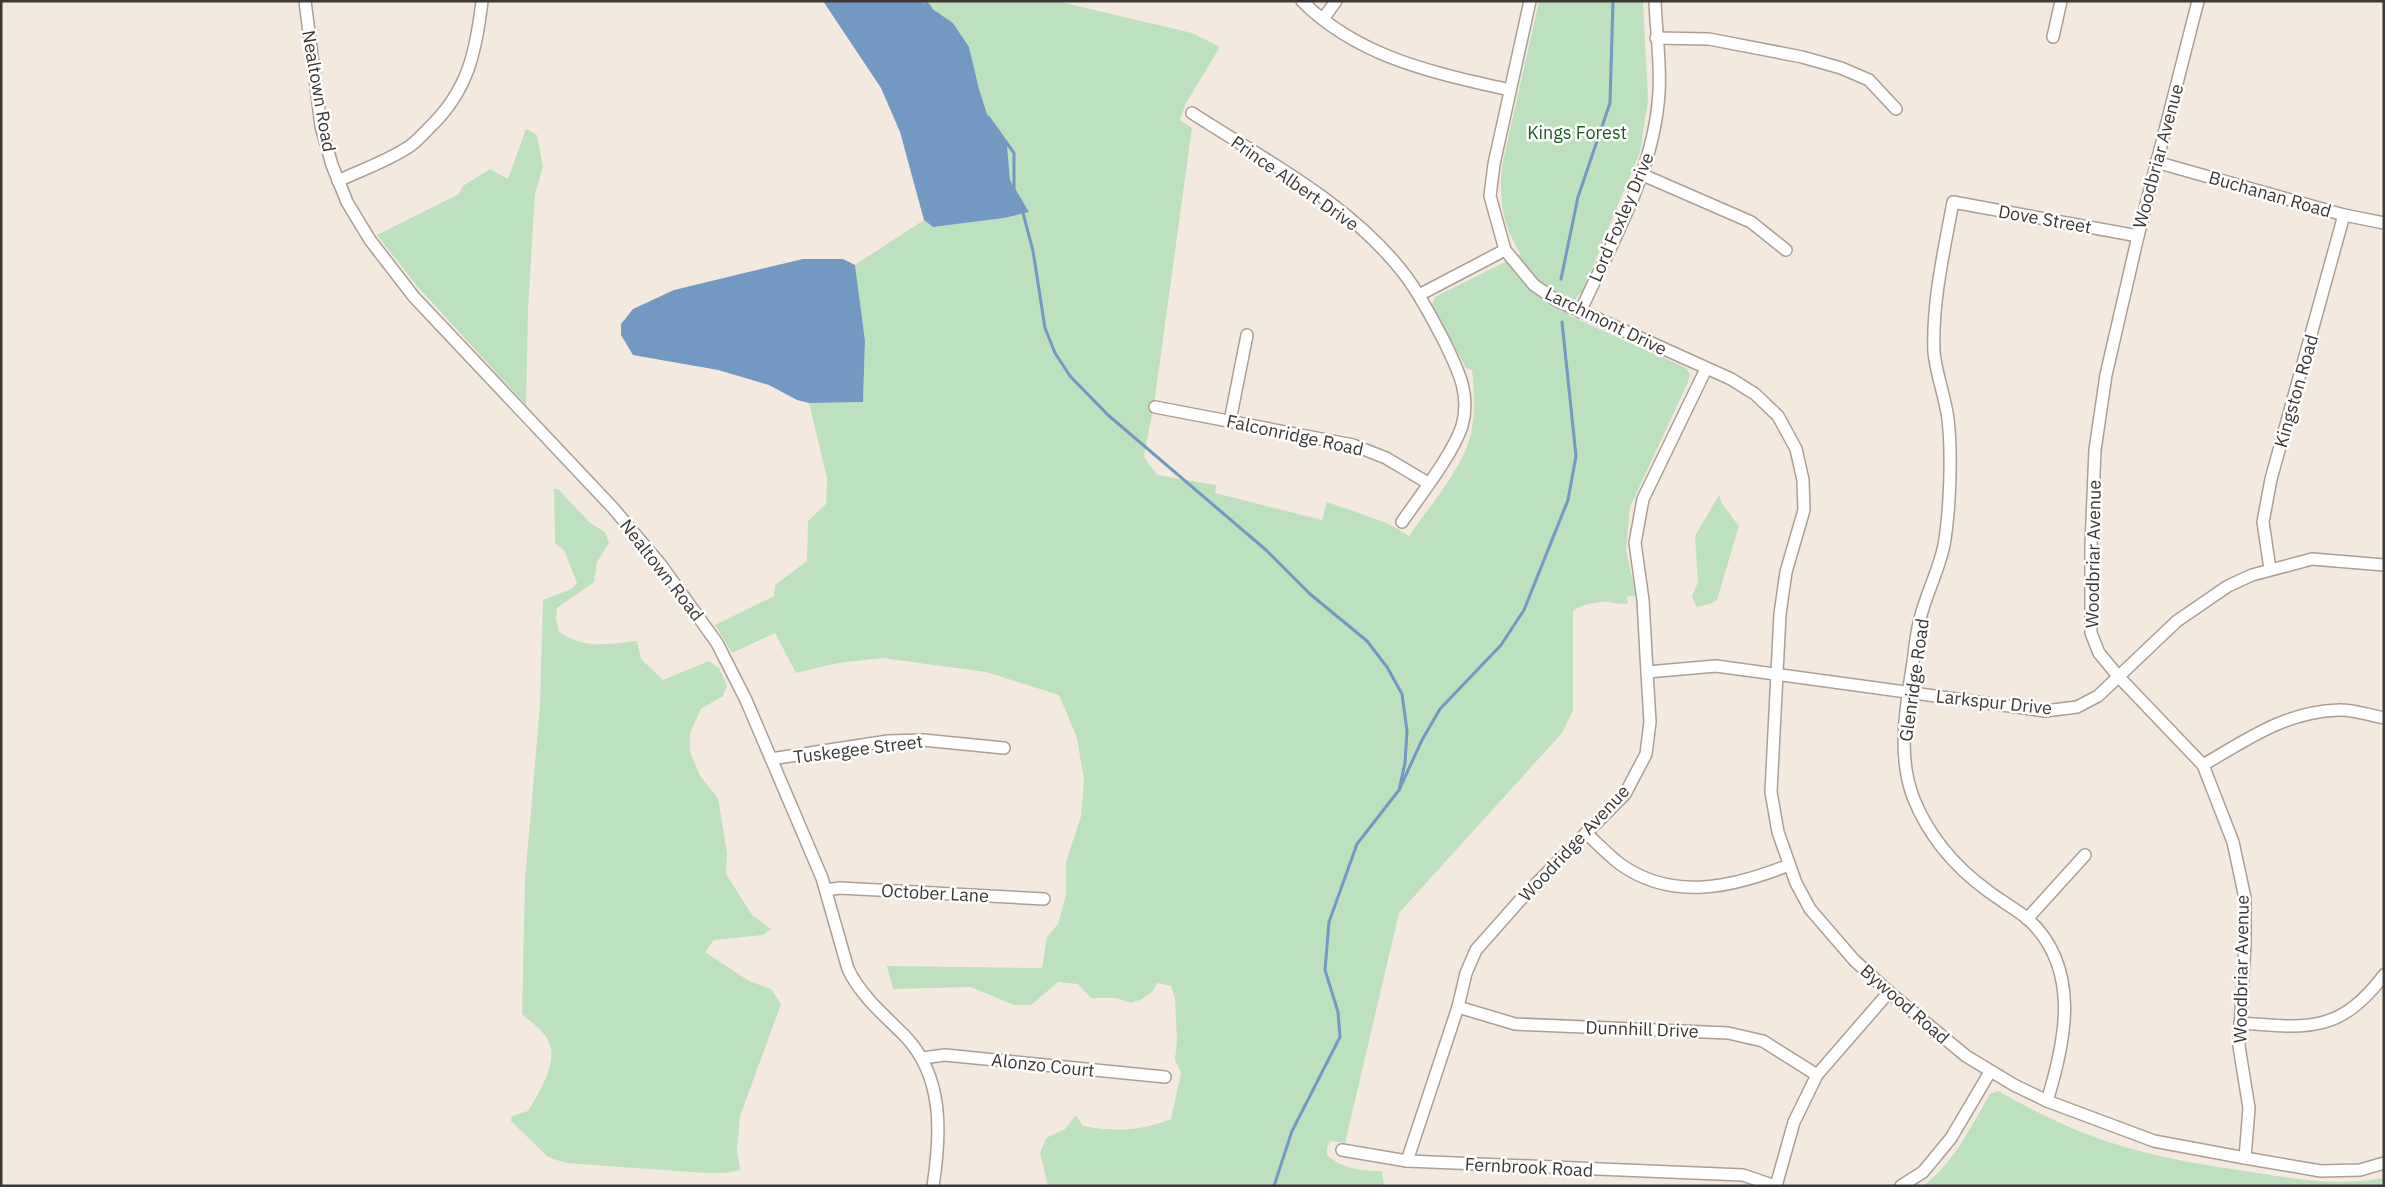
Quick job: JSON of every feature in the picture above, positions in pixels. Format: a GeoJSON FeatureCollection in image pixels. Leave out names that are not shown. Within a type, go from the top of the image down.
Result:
{"type":"FeatureCollection","features":[{"type":"Feature","properties":{"kind":"street","name":"Nealtown Road"},"geometry":{"type":"LineString","coordinates":[[305,1],[321,126],[338,181],[370,240],[409,290],[613,508],[700,616],[732,670],[826,890],[848,969],[854,981],[922,1058],[932,1083],[937,1105],[938,1137],[932,1186]]}},
{"type":"Feature","properties":{"kind":"street"},"geometry":{"type":"LineString","coordinates":[[338,181],[410,146],[436,121],[459,93],[469,71],[478,40],[482,1]]}},
{"type":"Feature","properties":{"kind":"street"},"geometry":{"type":"LineString","coordinates":[[1302,1],[1348,37],[1403,64],[1510,90]]}},
{"type":"Feature","properties":{"kind":"street"},"geometry":{"type":"LineString","coordinates":[[1323,19],[1336,1]]}},
{"type":"Feature","properties":{"kind":"street","name":"Larchmont Drive"},"geometry":{"type":"LineString","coordinates":[[1530,1],[1494,164],[1490,196],[1505,250],[1534,285],[1580,312],[1731,379],[1755,394],[1778,416],[1796,449],[1803,480],[1804,510],[1798,532]]}},
{"type":"Feature","properties":{"kind":"street","name":"Lord Foxley Drive"},"geometry":{"type":"LineString","coordinates":[[1580,312],[1643,174],[1652,144],[1659,92],[1655,1]]}},
{"type":"Feature","properties":{"kind":"street"},"geometry":{"type":"LineString","coordinates":[[2053,37],[2061,1]]}},
{"type":"Feature","properties":{"kind":"street","name":"Woodbriar Avenue"},"geometry":{"type":"LineString","coordinates":[[2198,1],[2156,162],[2106,375],[2095,450],[2093,484],[2091,632],[2099,653],[2118,676],[2203,764],[2233,842],[2244,898],[2245,944],[2239,1046],[2249,1108],[2245,1158]]}},
{"type":"Feature","properties":{"kind":"street"},"geometry":{"type":"LineString","coordinates":[[1656,38],[1709,39],[1802,57],[1841,68],[1868,80],[1896,110]]}},
{"type":"Feature","properties":{"kind":"street","name":"Prince Albert Drive"},"geometry":{"type":"LineString","coordinates":[[1192,113],[1307,187],[1354,220],[1384,250],[1419,295],[1463,382],[1464,404],[1462,425],[1454,443],[1402,522]]}},
{"type":"Feature","properties":{"kind":"street","name":"Buchanan Road"},"geometry":{"type":"LineString","coordinates":[[2156,162],[2344,216],[2384,223]]}},
{"type":"Feature","properties":{"kind":"street"},"geometry":{"type":"LineString","coordinates":[[1643,174],[1751,222],[1786,250]]}},
{"type":"Feature","properties":{"kind":"street","name":"Dove Street"},"geometry":{"type":"LineString","coordinates":[[1953,202],[2138,236]]}},
{"type":"Feature","properties":{"kind":"street","name":"Glenridge Road"},"geometry":{"type":"LineString","coordinates":[[1953,202],[1934,319],[1935,356],[1948,418],[1950,455],[1944,546],[1920,619],[1908,693],[1904,737],[1905,765],[1912,795],[1928,830],[1951,858],[1986,890],[2027,918],[2052,949],[2061,970],[2065,994],[2060,1058],[2047,1101]]}},
{"type":"Feature","properties":{"kind":"street","name":"Kingston Road"},"geometry":{"type":"LineString","coordinates":[[2270,568],[2263,522],[2271,479],[2344,216]]}},
{"type":"Feature","properties":{"kind":"street"},"geometry":{"type":"LineString","coordinates":[[1419,295],[1505,250]]}},
{"type":"Feature","properties":{"kind":"street"},"geometry":{"type":"LineString","coordinates":[[1230,421],[1246,335]]}},
{"type":"Feature","properties":{"kind":"street","name":"Woodridge Avenue"},"geometry":{"type":"LineString","coordinates":[[1407,1162],[1458,1007],[1466,974],[1476,950],[1522,898],[1625,794],[1646,754],[1650,722],[1643,600],[1635,543],[1639,514],[1643,499],[1706,369]]}},
{"type":"Feature","properties":{"kind":"street","name":"Falconridge Road"},"geometry":{"type":"LineString","coordinates":[[1155,407],[1353,446],[1386,458],[1428,483]]}},
{"type":"Feature","properties":{"kind":"street","name":"Bywood Road"},"geometry":{"type":"LineString","coordinates":[[1798,532],[1786,572],[1780,614],[1772,792],[1778,832],[1796,883],[1810,909],[1854,960],[1889,992],[1966,1056],[1990,1072],[2047,1101],[2154,1141],[2245,1158],[2321,1171],[2360,1170],[2384,1163]]}},
{"type":"Feature","properties":{"kind":"street","name":"Larkspur Drive"},"geometry":{"type":"LineString","coordinates":[[1647,672],[1716,666],[2045,711],[2077,707],[2098,696],[2176,621],[2228,586],[2270,568],[2312,559],[2384,565]]}},
{"type":"Feature","properties":{"kind":"street"},"geometry":{"type":"LineString","coordinates":[[2203,764],[2268,728],[2300,714],[2340,709],[2384,718]]}},
{"type":"Feature","properties":{"kind":"street","name":"Tuskegee Street"},"geometry":{"type":"LineString","coordinates":[[771,759],[888,741],[923,740],[1004,748]]}},
{"type":"Feature","properties":{"kind":"street"},"geometry":{"type":"LineString","coordinates":[[1586,833],[1620,864],[1642,877],[1692,888],[1729,885],[1755,879],[1789,865]]}},
{"type":"Feature","properties":{"kind":"street"},"geometry":{"type":"LineString","coordinates":[[2027,918],[2084,855]]}},
{"type":"Feature","properties":{"kind":"street","name":"October Lane"},"geometry":{"type":"LineString","coordinates":[[826,890],[840,888],[1044,899]]}},
{"type":"Feature","properties":{"kind":"street"},"geometry":{"type":"LineString","coordinates":[[2240,1022],[2286,1026],[2317,1025],[2352,1010],[2384,975]]}},
{"type":"Feature","properties":{"kind":"street"},"geometry":{"type":"LineString","coordinates":[[1776,1186],[1794,1122],[1817,1075],[1889,992]]}},
{"type":"Feature","properties":{"kind":"street","name":"Dunnhill Drive"},"geometry":{"type":"LineString","coordinates":[[1458,1007],[1515,1024],[1728,1033],[1763,1041],[1817,1075]]}},
{"type":"Feature","properties":{"kind":"street","name":"Alonzo Court"},"geometry":{"type":"LineString","coordinates":[[922,1058],[945,1055],[1165,1077]]}},
{"type":"Feature","properties":{"kind":"street"},"geometry":{"type":"LineString","coordinates":[[1901,1186],[1923,1172],[1951,1138],[1990,1072]]}},
{"type":"Feature","properties":{"kind":"street","name":"Fernbrook Road"},"geometry":{"type":"LineString","coordinates":[[1342,1150],[1407,1162],[1743,1175],[1776,1186]]}},
{"type":"Feature","properties":{"kind":"green space","name":"Kings Forest"},"geometry":{"type":"Polygon","coordinates":[[[921,1],[1056,1],[1192,33],[1220,47],[1186,103],[1180,120],[1192,128],[1155,397],[1144,457],[1157,475],[1216,485],[1215,493],[1322,520],[1327,502],[1387,523],[1409,536],[1461,460],[1472,430],[1474,400],[1472,370],[1466,368],[1432,305],[1435,297],[1521,254],[1510,233],[1503,212],[1502,166],[1539,1],[1643,1],[1648,100],[1640,152],[1583,290],[1576,298],[1568,315],[1686,368],[1690,374],[1630,507],[1626,550],[1636,595],[1627,597],[1628,603],[1595,603],[1573,611],[1573,710],[1562,733],[1399,913],[1345,1143],[1331,1141],[1327,1146],[1327,1155],[1346,1166],[1360,1170],[1382,1171],[1384,1186],[1048,1186],[1040,1153],[1046,1138],[1065,1129],[1076,1115],[1083,1126],[1117,1130],[1150,1126],[1171,1119],[1181,1073],[1175,1060],[1177,1039],[1175,998],[1171,986],[1157,983],[1153,991],[1142,999],[1131,1003],[1116,998],[1091,998],[1078,984],[1058,982],[1031,1005],[1014,1005],[971,987],[893,989],[887,966],[1042,968],[1047,937],[1058,924],[1066,895],[1066,862],[1081,816],[1084,780],[1077,738],[1059,695],[986,672],[882,658],[838,663],[796,673],[775,633],[732,653],[715,625],[774,596],[775,585],[807,561],[808,521],[826,504],[827,478],[809,403],[863,402],[865,341],[855,265],[924,220],[933,227],[1004,218],[1028,212],[1010,180],[1007,145],[988,117],[969,47],[953,23],[921,1]]]}},
{"type":"Feature","properties":{"kind":"green space"},"geometry":{"type":"Polygon","coordinates":[[[526,129],[537,135],[543,167],[535,194],[528,309],[526,405],[417,286],[377,235],[459,194],[463,186],[490,169],[508,179],[526,129]]]}},
{"type":"Feature","properties":{"kind":"green space"},"geometry":{"type":"Polygon","coordinates":[[[554,489],[558,489],[590,523],[605,532],[609,543],[597,562],[594,582],[557,608],[556,619],[559,632],[569,638],[588,644],[637,641],[641,659],[663,680],[709,661],[719,668],[727,686],[723,696],[701,709],[690,733],[690,752],[700,776],[718,798],[727,853],[726,874],[752,915],[771,929],[763,935],[714,940],[705,952],[749,981],[771,989],[781,1004],[740,1116],[737,1150],[740,1170],[725,1173],[705,1173],[566,1163],[548,1157],[511,1121],[512,1116],[528,1111],[546,1078],[551,1059],[551,1050],[547,1038],[522,1014],[525,880],[540,705],[543,600],[571,589],[577,583],[564,550],[555,543],[554,489]]]}},
{"type":"Feature","properties":{"kind":"green space"},"geometry":{"type":"Polygon","coordinates":[[[1719,495],[1722,504],[1739,526],[1717,600],[1697,607],[1692,597],[1698,582],[1695,536],[1719,495]]]}},
{"type":"Feature","properties":{"kind":"green space"},"geometry":{"type":"Polygon","coordinates":[[[1998,1091],[2074,1129],[2106,1141],[2154,1155],[2203,1165],[2302,1180],[2350,1182],[2384,1178],[2384,1186],[1923,1186],[1934,1177],[1953,1155],[1990,1094],[1998,1091]]]}},
{"type":"Feature","properties":{"kind":"water"},"geometry":{"type":"Polygon","coordinates":[[[823,1],[921,1],[953,23],[969,47],[988,117],[1007,145],[1010,180],[1029,212],[1004,218],[933,227],[924,220],[900,132],[881,88],[823,1]]]}},
{"type":"Feature","properties":{"kind":"water"},"geometry":{"type":"Polygon","coordinates":[[[803,259],[843,259],[855,265],[865,341],[863,402],[809,403],[797,400],[769,385],[718,370],[633,355],[621,335],[621,324],[633,309],[674,290],[803,259]]]}},
{"type":"Feature","properties":{"kind":"waterway"},"geometry":{"type":"LineString","coordinates":[[925,1],[931,9]]}},
{"type":"Feature","properties":{"kind":"waterway"},"geometry":{"type":"LineString","coordinates":[[1561,279],[1578,197],[1610,103],[1613,1]]}},
{"type":"Feature","properties":{"kind":"waterway"},"geometry":{"type":"LineString","coordinates":[[988,117],[1014,153],[1014,189]]}},
{"type":"Feature","properties":{"kind":"waterway"},"geometry":{"type":"LineString","coordinates":[[1022,209],[1033,251],[1045,328],[1055,353],[1070,376],[1108,415],[1266,550],[1310,594],[1367,641],[1387,667],[1402,694],[1407,731],[1405,763],[1399,790]]}},
{"type":"Feature","properties":{"kind":"waterway"},"geometry":{"type":"LineString","coordinates":[[1274,1186],[1292,1131],[1340,1037],[1338,1012],[1325,970],[1329,922],[1357,844],[1399,790],[1422,740],[1440,709],[1501,645],[1524,610],[1568,500],[1576,456],[1562,322]]}}]}
